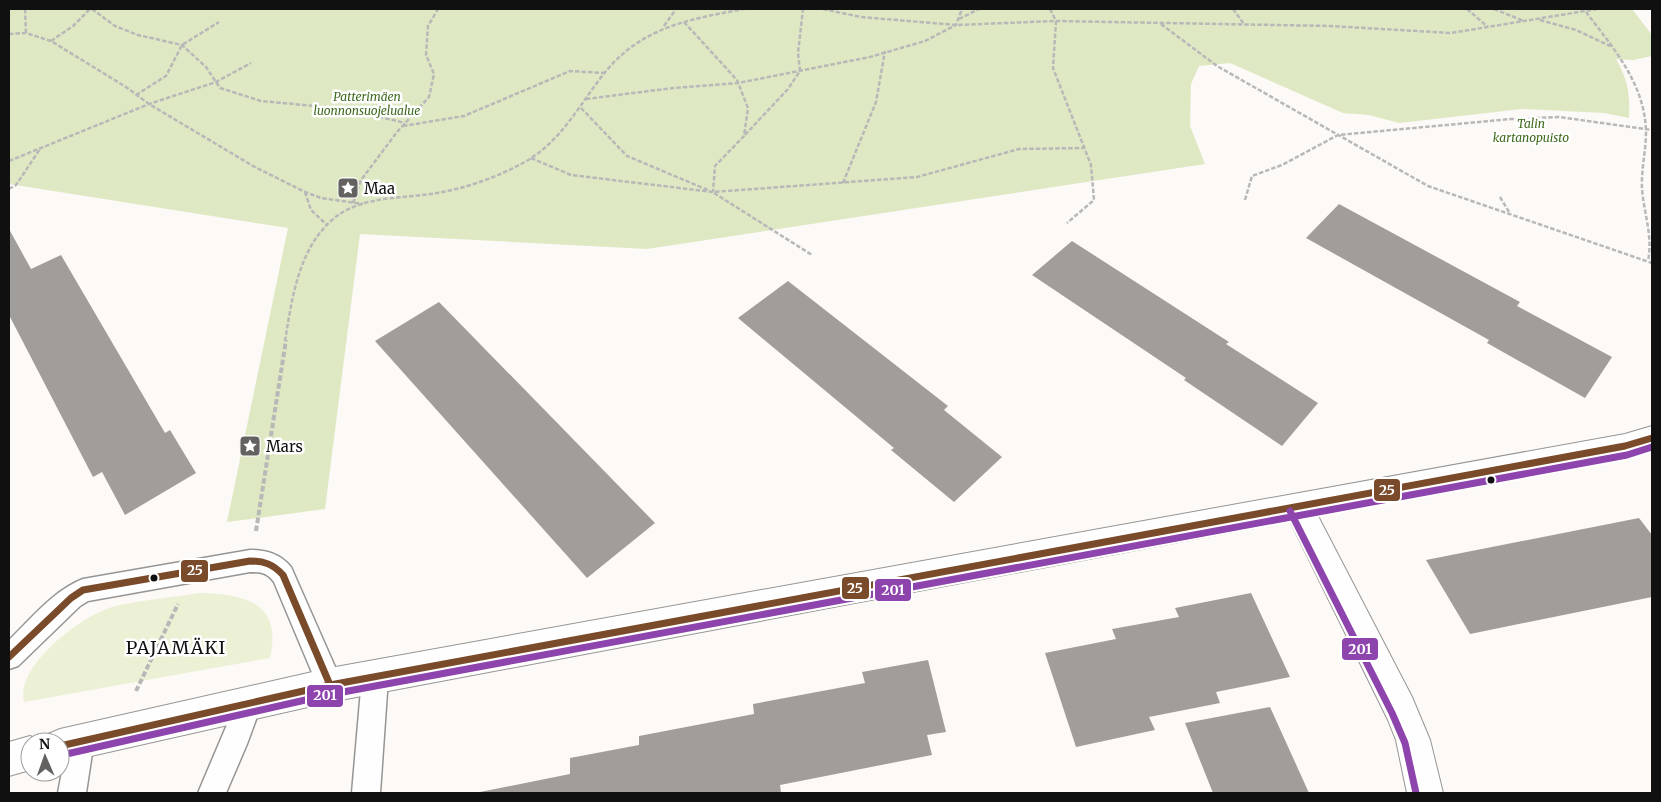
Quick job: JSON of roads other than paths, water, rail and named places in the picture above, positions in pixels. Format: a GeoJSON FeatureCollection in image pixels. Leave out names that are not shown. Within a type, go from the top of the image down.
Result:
{"type":"FeatureCollection","features":[{"type":"Feature","properties":{"kind":"street"},"geometry":{"type":"LineString","coordinates":[[71,743],[330,685],[1625,446],[1652,438]]}},
{"type":"Feature","properties":{"kind":"street"},"geometry":{"type":"LineString","coordinates":[[1298,506],[1400,709],[1413,740],[1426,793]]}},
{"type":"Feature","properties":{"kind":"lane"},"geometry":{"type":"LineString","coordinates":[[9,656],[71,598],[83,590],[250,561],[263,561],[274,565],[283,575],[330,685]]}},
{"type":"Feature","properties":{"kind":"lane"},"geometry":{"type":"LineString","coordinates":[[366,793],[375,678]]}},
{"type":"Feature","properties":{"kind":"lane"},"geometry":{"type":"LineString","coordinates":[[212,793],[234,744],[249,703]]}},
{"type":"Feature","properties":{"kind":"lane"},"geometry":{"type":"LineString","coordinates":[[71,743],[72,793]]}},
{"type":"Feature","properties":{"kind":"place","name":"Maa"},"geometry":{"type":"Point","coordinates":[348,188]}},
{"type":"Feature","properties":{"kind":"place","name":"Mars"},"geometry":{"type":"Point","coordinates":[250,446]}},
{"type":"Feature","properties":{"kind":"district","name":"PAJAMÄKI"},"geometry":{"type":"Point","coordinates":[176,647]}},
{"type":"Feature","properties":{"kind":"park label","name":"Patterimäen luonnonsuojelualue"},"geometry":{"type":"Point","coordinates":[367,103]}},
{"type":"Feature","properties":{"kind":"park label","name":"Talin kartanopuisto"},"geometry":{"type":"Point","coordinates":[1531,130]}}]}
